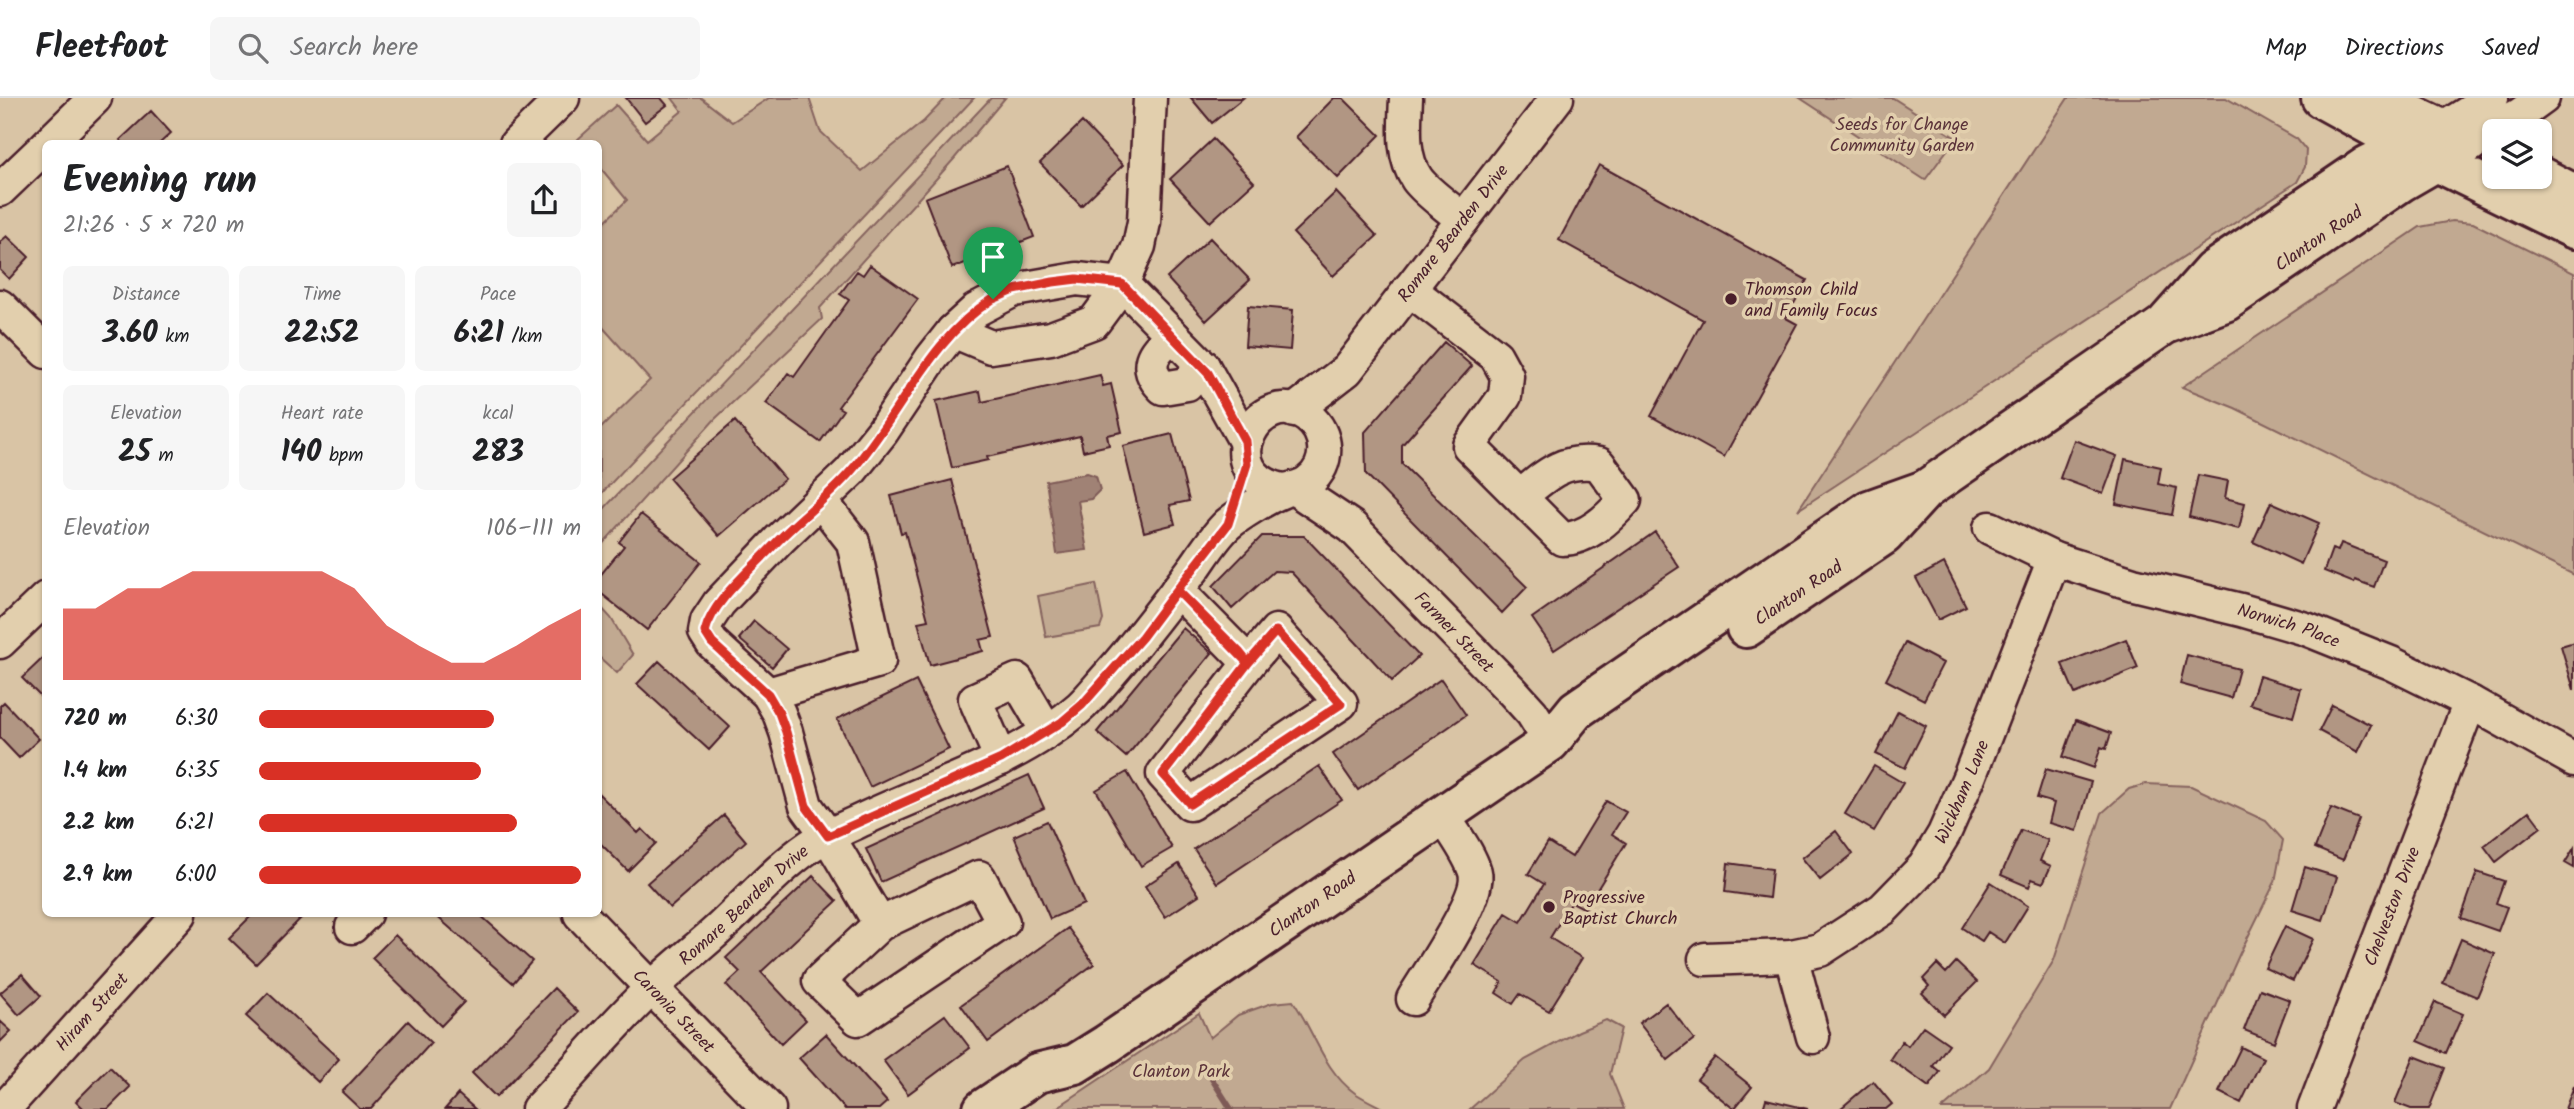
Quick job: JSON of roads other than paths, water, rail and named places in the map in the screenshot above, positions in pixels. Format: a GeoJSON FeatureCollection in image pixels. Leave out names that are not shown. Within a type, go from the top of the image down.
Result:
{"type":"FeatureCollection","features":[{"type":"Feature","properties":{"kind":"main road"},"geometry":{"type":"LineString","coordinates":[[2321,98],[2450,146]]}},
{"type":"Feature","properties":{"kind":"main road"},"geometry":{"type":"LineString","coordinates":[[2375,98],[2574,229]]}},
{"type":"Feature","properties":{"kind":"main road","name":"Clanton Road"},"geometry":{"type":"LineString","coordinates":[[1031,1109],[1055,1093],[1075,1065],[1550,742],[1592,731],[1884,535],[1925,490],[2164,325],[2212,271],[2368,165],[2450,146]]}},
{"type":"Feature","properties":{"kind":"main road"},"geometry":{"type":"LineString","coordinates":[[2552,183],[2574,194]]}},
{"type":"Feature","properties":{"kind":"main road","name":"Clanton Road"},"geometry":{"type":"LineString","coordinates":[[983,1109],[1037,1073],[1075,1065]]}},
{"type":"Feature","properties":{"kind":"street"},"geometry":{"type":"LineString","coordinates":[[52,140],[95,98]]}},
{"type":"Feature","properties":{"kind":"street"},"geometry":{"type":"LineString","coordinates":[[520,140],[563,98]]}},
{"type":"Feature","properties":{"kind":"street"},"geometry":{"type":"LineString","coordinates":[[953,331],[991,347],[1051,338],[1094,322],[1122,284],[1139,246],[1144,222],[1150,98]]}},
{"type":"Feature","properties":{"kind":"street"},"geometry":{"type":"LineString","coordinates":[[1406,98],[1405,136],[1408,158],[1417,180],[1463,220]]}},
{"type":"Feature","properties":{"kind":"street","name":"Romare Bearden Drive"},"geometry":{"type":"LineString","coordinates":[[1288,410],[1347,370],[1557,98]]}},
{"type":"Feature","properties":{"kind":"street"},"geometry":{"type":"LineString","coordinates":[[2450,146],[2492,98]]}},
{"type":"Feature","properties":{"kind":"street"},"geometry":{"type":"LineString","coordinates":[[2450,146],[2521,114],[2543,98]]}},
{"type":"Feature","properties":{"kind":"street"},"geometry":{"type":"LineString","coordinates":[[0,190],[42,150]]}},
{"type":"Feature","properties":{"kind":"street"},"geometry":{"type":"LineString","coordinates":[[880,924],[828,836],[806,806],[779,713],[768,694],[712,643],[705,632],[707,621],[719,603],[780,539],[850,472],[882,432],[953,331],[976,310],[1014,290],[1077,279],[1122,284],[1205,369],[1248,397],[1306,415],[1315,424],[1323,448],[1317,474],[1307,483],[1289,490],[1261,483],[1205,369]]}},
{"type":"Feature","properties":{"kind":"street"},"geometry":{"type":"LineString","coordinates":[[1409,289],[1496,356],[1507,376],[1505,396],[1469,446],[1520,497]]}},
{"type":"Feature","properties":{"kind":"street"},"geometry":{"type":"LineString","coordinates":[[0,306],[42,348]]}},
{"type":"Feature","properties":{"kind":"street"},"geometry":{"type":"LineString","coordinates":[[1174,336],[1155,352],[1150,365],[1154,379],[1163,388],[1186,384],[1205,369]]}},
{"type":"Feature","properties":{"kind":"street","name":"Romare Bearden Drive"},"geometry":{"type":"LineString","coordinates":[[1323,448],[1347,370]]}},
{"type":"Feature","properties":{"kind":"street"},"geometry":{"type":"LineString","coordinates":[[1246,453],[1250,429],[1259,419],[1269,413],[1288,410]]}},
{"type":"Feature","properties":{"kind":"street","name":"Farmer Street"},"geometry":{"type":"LineString","coordinates":[[1323,448],[1352,527]]}},
{"type":"Feature","properties":{"kind":"street","name":"Romare Bearden Drive"},"geometry":{"type":"LineString","coordinates":[[1228,524],[1246,453]]}},
{"type":"Feature","properties":{"kind":"street","name":"Romare Bearden Drive"},"geometry":{"type":"LineString","coordinates":[[553,1104],[652,988],[793,859],[828,836],[1001,759],[1047,732],[1082,705],[1142,637],[1228,524],[1289,490]]}},
{"type":"Feature","properties":{"kind":"street","name":"Farmer Street"},"geometry":{"type":"LineString","coordinates":[[1289,490],[1352,527],[1513,691],[1532,713],[1550,742]]}},
{"type":"Feature","properties":{"kind":"street"},"geometry":{"type":"LineString","coordinates":[[768,694],[878,661],[853,542],[821,501]]}},
{"type":"Feature","properties":{"kind":"street","name":"Norwich Place"},"geometry":{"type":"LineString","coordinates":[[1990,528],[2054,559],[2133,584],[2306,629],[2391,663],[2470,702],[2574,760]]}},
{"type":"Feature","properties":{"kind":"street","name":"Wickham Lane"},"geometry":{"type":"LineString","coordinates":[[1705,959],[1791,956],[1820,950],[1883,909],[1924,867],[1944,834],[1970,775],[2054,559]]}},
{"type":"Feature","properties":{"kind":"street"},"geometry":{"type":"LineString","coordinates":[[1177,590],[1248,663]]}},
{"type":"Feature","properties":{"kind":"street"},"geometry":{"type":"LineString","coordinates":[[0,642],[42,602]]}},
{"type":"Feature","properties":{"kind":"street"},"geometry":{"type":"LineString","coordinates":[[1276,631],[1341,704],[1190,804],[1163,774],[1248,663],[1276,631]]}},
{"type":"Feature","properties":{"kind":"street"},"geometry":{"type":"LineString","coordinates":[[1001,759],[975,699],[1017,680],[1047,732]]}},
{"type":"Feature","properties":{"kind":"street","name":"Chelveston Drive"},"geometry":{"type":"LineString","coordinates":[[2314,1109],[2470,702]]}},
{"type":"Feature","properties":{"kind":"street"},"geometry":{"type":"LineString","coordinates":[[1413,999],[1465,913],[1476,887],[1476,874],[1443,815]]}},
{"type":"Feature","properties":{"kind":"street"},"geometry":{"type":"LineString","coordinates":[[979,877],[1003,922],[858,1019],[819,981],[880,924],[979,877]]}},
{"type":"Feature","properties":{"kind":"street","name":"Hiram Street"},"geometry":{"type":"LineString","coordinates":[[7,1108],[177,917]]}},
{"type":"Feature","properties":{"kind":"street","name":"Caronia Street"},"geometry":{"type":"LineString","coordinates":[[583,917],[769,1109]]}},
{"type":"Feature","properties":{"kind":"street"},"geometry":{"type":"LineString","coordinates":[[1791,956],[1814,1037]]}},
{"type":"Feature","properties":{"kind":"waterway"},"geometry":{"type":"LineString","coordinates":[[1203,1065],[1231,1109]]}},
{"type":"Feature","properties":{"kind":"place","name":"Thomson Child and Family Focus"},"geometry":{"type":"Point","coordinates":[1731,299]}},
{"type":"Feature","properties":{"kind":"place","name":"Progressive Baptist Church"},"geometry":{"type":"Point","coordinates":[1549,907]}},
{"type":"Feature","properties":{"kind":"park label","name":"Seeds for Change Community Garden"},"geometry":{"type":"Point","coordinates":[1902,134]}},
{"type":"Feature","properties":{"kind":"park label","name":"Clanton Park"},"geometry":{"type":"Point","coordinates":[1181,1071]}}]}
